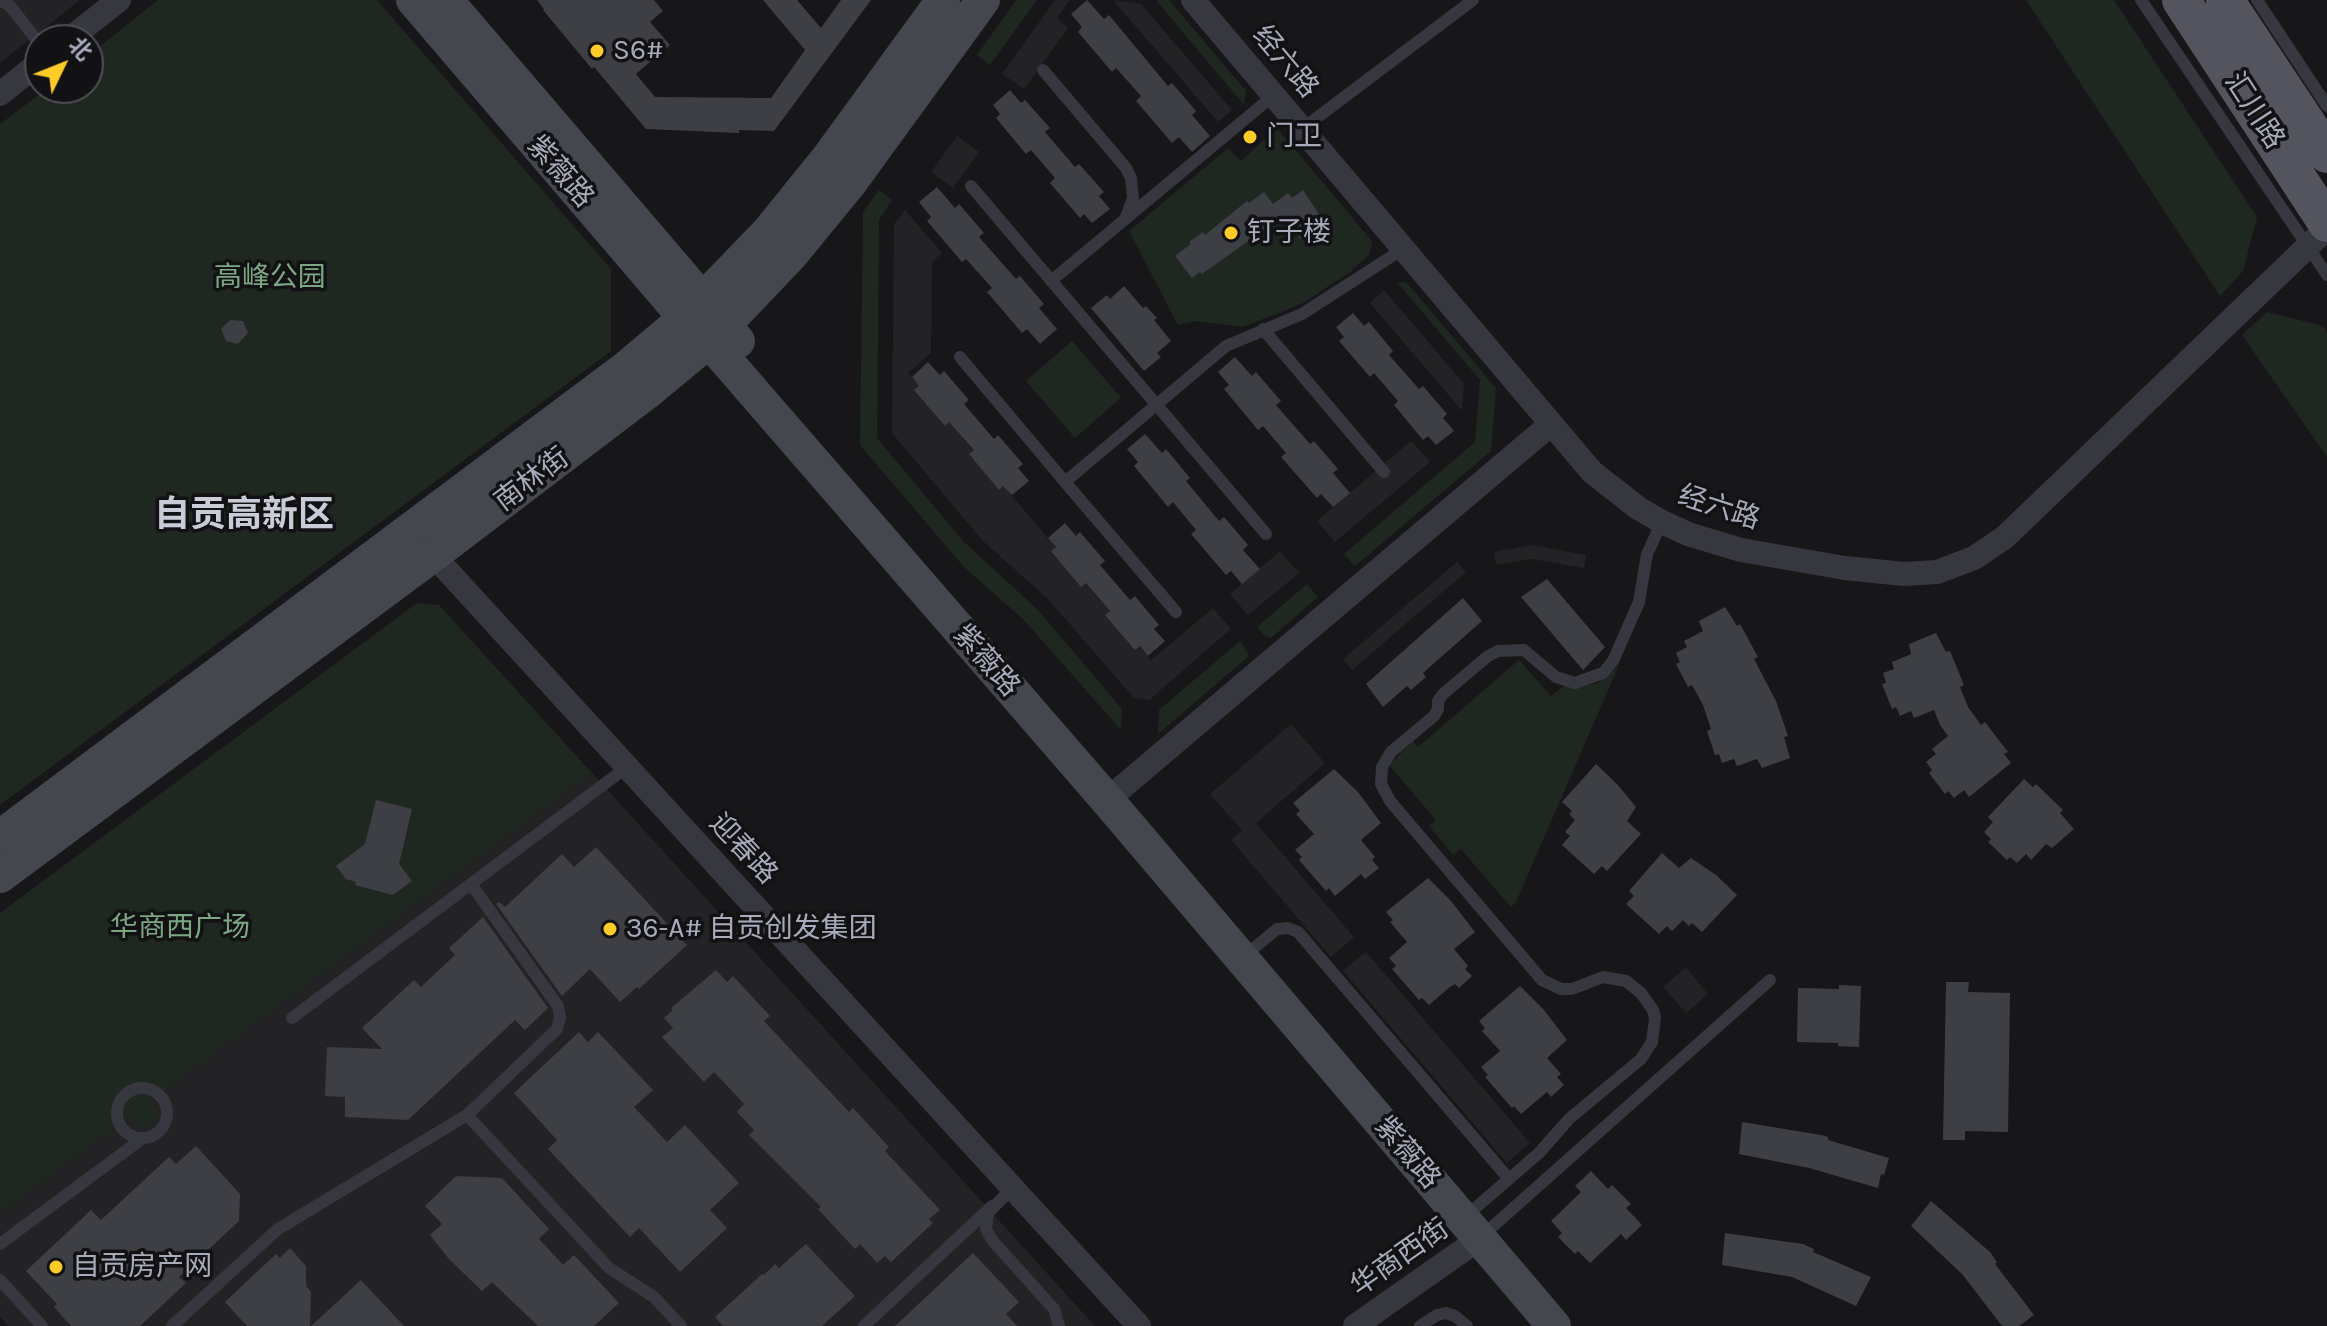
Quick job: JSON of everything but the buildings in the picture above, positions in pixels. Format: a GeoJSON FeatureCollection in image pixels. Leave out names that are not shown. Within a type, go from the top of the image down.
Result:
{"type":"FeatureCollection","features":[{"type":"Feature","properties":{"kind":"main road","name":"紫薇路"},"geometry":{"type":"LineString","coordinates":[[413,0],[705,321],[1113,795],[1477,1224],[1554,1326]]}},
{"type":"Feature","properties":{"kind":"main road","name":"紫薇路"},"geometry":{"type":"LineString","coordinates":[[446,0],[705,321]]}},
{"type":"Feature","properties":{"kind":"main road","name":"南林街"},"geometry":{"type":"LineString","coordinates":[[0,876],[650,390],[705,321],[943,0]]}},
{"type":"Feature","properties":{"kind":"main road","name":"南林街"},"geometry":{"type":"LineString","coordinates":[[0,837],[627,367],[705,321],[791,255],[850,183],[983,0]]}},
{"type":"Feature","properties":{"kind":"main road","name":"汇川路"},"geometry":{"type":"LineString","coordinates":[[2181,0],[2321,233]]}},
{"type":"Feature","properties":{"kind":"main road","name":"汇川路"},"geometry":{"type":"LineString","coordinates":[[2225,0],[2327,154]]}},
{"type":"Feature","properties":{"kind":"main road","name":"紫薇路"},"geometry":{"type":"LineString","coordinates":[[1113,795],[1241,959],[1477,1224],[1581,1326]]}},
{"type":"Feature","properties":{"kind":"street"},"geometry":{"type":"LineString","coordinates":[[88,24],[119,0]]}},
{"type":"Feature","properties":{"kind":"street","name":"经六路"},"geometry":{"type":"LineString","coordinates":[[1193,0],[1592,472],[1611,489],[1662,522],[1688,534],[1741,550],[1904,574],[1937,572],[1974,558],[2005,537],[2321,233]]}},
{"type":"Feature","properties":{"kind":"street"},"geometry":{"type":"LineString","coordinates":[[0,94],[24,75]]}},
{"type":"Feature","properties":{"kind":"street"},"geometry":{"type":"LineString","coordinates":[[1113,795],[1551,424]]}},
{"type":"Feature","properties":{"kind":"street","name":"迎春路"},"geometry":{"type":"LineString","coordinates":[[433,555],[1139,1326]]}},
{"type":"Feature","properties":{"kind":"street","name":"华商西街"},"geometry":{"type":"LineString","coordinates":[[1355,1326],[1477,1224]]}},
{"type":"Feature","properties":{"kind":"lane"},"geometry":{"type":"LineString","coordinates":[[1302,129],[1473,0]]}},
{"type":"Feature","properties":{"kind":"lane"},"geometry":{"type":"LineString","coordinates":[[2141,0],[2321,233],[2327,275]]}},
{"type":"Feature","properties":{"kind":"lane"},"geometry":{"type":"LineString","coordinates":[[2257,0],[2327,106]]}},
{"type":"Feature","properties":{"kind":"lane"},"geometry":{"type":"LineString","coordinates":[[3,7],[24,28]]}},
{"type":"Feature","properties":{"kind":"lane"},"geometry":{"type":"LineString","coordinates":[[1043,70],[1122,163],[1131,178],[1133,198],[1124,220]]}},
{"type":"Feature","properties":{"kind":"lane"},"geometry":{"type":"LineString","coordinates":[[1051,281],[1274,95]]}},
{"type":"Feature","properties":{"kind":"lane"},"geometry":{"type":"LineString","coordinates":[[971,186],[1266,534]]}},
{"type":"Feature","properties":{"kind":"lane"},"geometry":{"type":"LineString","coordinates":[[1065,482],[1226,346],[1311,309],[1403,249]]}},
{"type":"Feature","properties":{"kind":"lane"},"geometry":{"type":"LineString","coordinates":[[1263,329],[1384,472]]}},
{"type":"Feature","properties":{"kind":"lane"},"geometry":{"type":"LineString","coordinates":[[960,357],[1176,612]]}},
{"type":"Feature","properties":{"kind":"lane"},"geometry":{"type":"LineString","coordinates":[[1477,1224],[1509,1179],[1539,1153],[1569,1119],[1648,1051],[1656,1027],[1653,1010],[1634,987],[1614,977],[1603,977],[1572,989],[1561,989],[1542,980],[1390,801],[1381,784],[1382,767],[1391,752],[1434,716],[1443,694],[1498,651],[1524,650],[1556,677],[1575,683],[1603,673],[1613,661],[1639,602],[1647,554],[1662,522]]}},
{"type":"Feature","properties":{"kind":"lane"},"geometry":{"type":"LineString","coordinates":[[292,1018],[627,767]]}},
{"type":"Feature","properties":{"kind":"lane"},"geometry":{"type":"LineString","coordinates":[[172,1326],[278,1229],[467,1115],[557,1029],[560,1018],[553,999],[471,884]]}},
{"type":"Feature","properties":{"kind":"lane"},"geometry":{"type":"LineString","coordinates":[[1241,959],[1277,929],[1288,928],[1298,932],[1509,1179]]}},
{"type":"Feature","properties":{"kind":"lane"},"geometry":{"type":"LineString","coordinates":[[1477,1224],[1770,980]]}},
{"type":"Feature","properties":{"kind":"lane"},"geometry":{"type":"LineString","coordinates":[[0,1244],[143,1138],[158,1133],[167,1118],[165,1101],[152,1089],[135,1088],[121,1099],[117,1116],[124,1130],[143,1138]]}},
{"type":"Feature","properties":{"kind":"lane"},"geometry":{"type":"LineString","coordinates":[[467,1115],[609,1268],[654,1297],[681,1326]]}},
{"type":"Feature","properties":{"kind":"lane"},"geometry":{"type":"LineString","coordinates":[[107,1165],[119,1148],[124,1130]]}},
{"type":"Feature","properties":{"kind":"lane"},"geometry":{"type":"LineString","coordinates":[[864,1326],[1012,1188]]}},
{"type":"Feature","properties":{"kind":"lane"},"geometry":{"type":"LineString","coordinates":[[992,1206],[986,1218],[988,1235],[1052,1305],[1059,1326]]}},
{"type":"Feature","properties":{"kind":"lane"},"geometry":{"type":"LineString","coordinates":[[0,1280],[42,1326]]}},
{"type":"Feature","properties":{"kind":"lane"},"geometry":{"type":"LineString","coordinates":[[1420,1326],[1446,1313],[1467,1326]]}},
{"type":"Feature","properties":{"kind":"shaded area"},"geometry":{"type":"Polygon","coordinates":[[[0,0],[80,0],[50,24],[24,24],[24,44],[0,63],[0,0]]]}},
{"type":"Feature","properties":{"kind":"shaded area"},"geometry":{"type":"Polygon","coordinates":[[[1055,0],[1070,0],[1057,18],[1068,28],[1024,89],[1002,74],[1055,0]]]}},
{"type":"Feature","properties":{"kind":"shaded area"},"geometry":{"type":"Polygon","coordinates":[[[1113,0],[1141,4],[1232,110],[1218,122],[1113,0]]]}},
{"type":"Feature","properties":{"kind":"shaded area"},"geometry":{"type":"Polygon","coordinates":[[[957,136],[979,152],[953,188],[931,172],[957,136]]]}},
{"type":"Feature","properties":{"kind":"shaded area"},"geometry":{"type":"Polygon","coordinates":[[[905,210],[942,253],[932,262],[931,353],[908,373],[1151,660],[1213,608],[1231,629],[1149,700],[1134,698],[1048,599],[983,541],[892,433],[894,224],[905,210]]]}},
{"type":"Feature","properties":{"kind":"shaded area"},"geometry":{"type":"Polygon","coordinates":[[[1384,290],[1464,384],[1462,411],[1370,303],[1384,290]]]}},
{"type":"Feature","properties":{"kind":"shaded area"},"geometry":{"type":"Polygon","coordinates":[[[1411,441],[1430,462],[1335,542],[1317,521],[1411,441]]]}},
{"type":"Feature","properties":{"kind":"shaded area"},"geometry":{"type":"Polygon","coordinates":[[[1532,545],[1586,555],[1584,568],[1532,559],[1496,565],[1494,552],[1532,545]]]}},
{"type":"Feature","properties":{"kind":"shaded area"},"geometry":{"type":"Polygon","coordinates":[[[1280,551],[1299,573],[1248,615],[1230,594],[1280,551]]]}},
{"type":"Feature","properties":{"kind":"shaded area"},"geometry":{"type":"Polygon","coordinates":[[[1457,562],[1466,572],[1352,670],[1343,659],[1457,562]]]}},
{"type":"Feature","properties":{"kind":"shaded area"},"geometry":{"type":"Polygon","coordinates":[[[1291,724],[1325,763],[1256,823],[1354,937],[1331,957],[1231,840],[1242,830],[1210,794],[1291,724]]]}},
{"type":"Feature","properties":{"kind":"shaded area"},"geometry":{"type":"Polygon","coordinates":[[[592,773],[1095,1326],[9,1326],[0,1317],[0,1213],[592,773]]]}},
{"type":"Feature","properties":{"kind":"shaded area"},"geometry":{"type":"Polygon","coordinates":[[[1366,952],[1530,1143],[1507,1163],[1343,971],[1366,952]]]}},
{"type":"Feature","properties":{"kind":"shaded area"},"geometry":{"type":"Polygon","coordinates":[[[1686,967],[1708,994],[1686,1013],[1663,987],[1686,967]]]}},
{"type":"Feature","properties":{"kind":"green space","name":"高峰公园"},"geometry":{"type":"Polygon","coordinates":[[[158,0],[377,0],[611,269],[611,351],[0,805],[0,124],[27,104],[104,104],[104,43],[158,0]]]}},
{"type":"Feature","properties":{"kind":"green space"},"geometry":{"type":"Polygon","coordinates":[[[1016,0],[1037,0],[990,65],[977,55],[1016,0]]]}},
{"type":"Feature","properties":{"kind":"green space"},"geometry":{"type":"Polygon","coordinates":[[[1156,0],[1169,0],[1246,91],[1244,105],[1156,0]]]}},
{"type":"Feature","properties":{"kind":"green space"},"geometry":{"type":"Polygon","coordinates":[[[2026,0],[2114,0],[2257,217],[2243,271],[2220,296],[2026,0]]]}},
{"type":"Feature","properties":{"kind":"green space"},"geometry":{"type":"Polygon","coordinates":[[[1277,128],[1372,241],[1369,255],[1350,272],[1303,303],[1243,327],[1197,321],[1178,325],[1129,231],[1228,148],[1241,161],[1277,128]]]}},
{"type":"Feature","properties":{"kind":"green space"},"geometry":{"type":"Polygon","coordinates":[[[879,190],[892,200],[879,220],[877,438],[963,541],[1038,610],[1122,709],[1121,730],[1024,620],[964,567],[860,445],[863,212],[879,190]]]}},
{"type":"Feature","properties":{"kind":"green space"},"geometry":{"type":"Polygon","coordinates":[[[1397,282],[1407,283],[1496,388],[1491,451],[1355,566],[1344,554],[1475,442],[1480,380],[1397,282]]]}},
{"type":"Feature","properties":{"kind":"green space"},"geometry":{"type":"Polygon","coordinates":[[[2267,312],[2323,326],[2327,332],[2327,457],[2242,335],[2267,312]]]}},
{"type":"Feature","properties":{"kind":"green space"},"geometry":{"type":"Polygon","coordinates":[[[1072,341],[1121,398],[1075,438],[1026,381],[1072,341]]]}},
{"type":"Feature","properties":{"kind":"green space"},"geometry":{"type":"Polygon","coordinates":[[[1307,584],[1318,597],[1271,638],[1264,635],[1257,627],[1307,584]]]}},
{"type":"Feature","properties":{"kind":"green space","name":"华商西广场"},"geometry":{"type":"Polygon","coordinates":[[[417,603],[439,605],[592,773],[152,1100],[158,1113],[152,1124],[139,1127],[128,1118],[0,1213],[0,913],[417,603]]]}},
{"type":"Feature","properties":{"kind":"green space"},"geometry":{"type":"Polygon","coordinates":[[[1240,641],[1249,656],[1158,734],[1159,710],[1240,641]]]}},
{"type":"Feature","properties":{"kind":"green space"},"geometry":{"type":"Polygon","coordinates":[[[1519,660],[1551,696],[1564,686],[1578,688],[1600,682],[1619,665],[1516,902],[1511,907],[1461,849],[1453,855],[1429,826],[1436,820],[1389,765],[1413,741],[1418,747],[1519,660]]]}},
{"type":"Feature","properties":{"kind":"place","name":"S6#"},"geometry":{"type":"Point","coordinates":[597,51]}},
{"type":"Feature","properties":{"kind":"place","name":"门卫"},"geometry":{"type":"Point","coordinates":[1250,137]}},
{"type":"Feature","properties":{"kind":"place","name":"钉子楼"},"geometry":{"type":"Point","coordinates":[1231,233]}},
{"type":"Feature","properties":{"kind":"place","name":"36-A# 自贡创发集团"},"geometry":{"type":"Point","coordinates":[610,929]}},
{"type":"Feature","properties":{"kind":"place","name":"自贡房产网"},"geometry":{"type":"Point","coordinates":[56,1267]}},
{"type":"Feature","properties":{"kind":"district","name":"自贡高新区"},"geometry":{"type":"Point","coordinates":[244,516]}}]}
